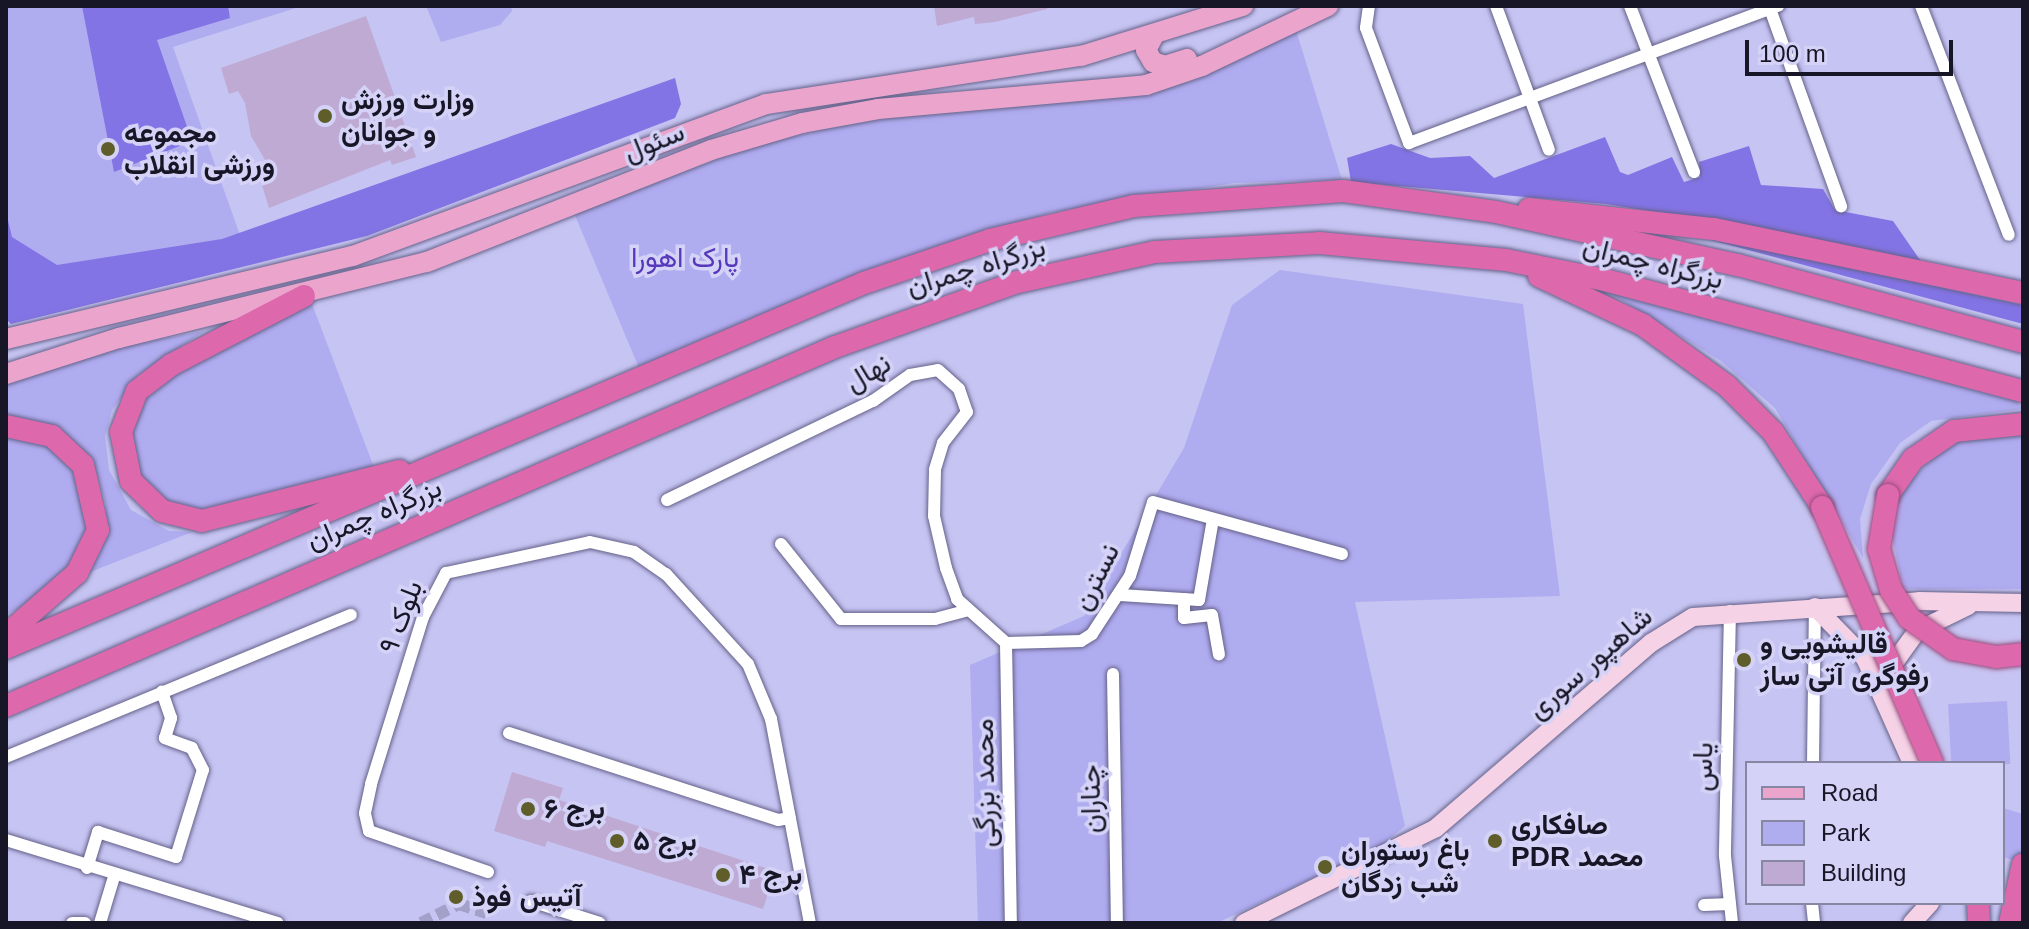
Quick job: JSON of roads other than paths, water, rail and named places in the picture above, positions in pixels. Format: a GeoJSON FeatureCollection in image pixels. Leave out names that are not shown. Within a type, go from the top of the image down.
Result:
{"type":"FeatureCollection","features":[{"type":"Feature","properties":{"kind":"highway","name":"بزرگراه چمران"},"geometry":{"type":"LineString","coordinates":[[6,648],[864,283],[1079,217],[1289,191],[1343,191],[1496,212],[1738,265],[2023,342]]}},
{"type":"Feature","properties":{"kind":"highway"},"geometry":{"type":"LineString","coordinates":[[1496,212],[1584,211],[1714,229],[2023,293]]}},
{"type":"Feature","properties":{"kind":"highway","name":"بزرگراه چمران"},"geometry":{"type":"LineString","coordinates":[[6,706],[835,347],[1018,282],[1155,252],[1247,243],[1365,245],[1506,260],[1605,280],[2023,391]]}},
{"type":"Feature","properties":{"kind":"highway"},"geometry":{"type":"LineString","coordinates":[[1506,260],[1643,325],[1727,386],[1773,432],[1822,507],[1931,761]]}},
{"type":"Feature","properties":{"kind":"highway"},"geometry":{"type":"LineString","coordinates":[[304,296],[171,365],[137,391],[123,418],[120,449],[141,495],[176,517],[215,520],[449,461]]}},
{"type":"Feature","properties":{"kind":"highway"},"geometry":{"type":"LineString","coordinates":[[2023,424],[1983,425],[1944,436],[1913,459],[1888,495],[1879,549],[1891,590],[1909,618],[1953,649],[1996,657],[2023,654]]}},
{"type":"Feature","properties":{"kind":"highway"},"geometry":{"type":"LineString","coordinates":[[6,426],[37,431],[66,446],[83,465],[98,508],[94,542],[77,573],[6,635]]}},
{"type":"Feature","properties":{"kind":"highway"},"geometry":{"type":"LineString","coordinates":[[2010,923],[2023,864]]}},
{"type":"Feature","properties":{"kind":"main road","name":"سئول"},"geometry":{"type":"LineString","coordinates":[[6,339],[353,256],[766,104],[1036,65],[1154,35],[1243,6]]}},
{"type":"Feature","properties":{"kind":"main road","name":"سئول"},"geometry":{"type":"LineString","coordinates":[[6,374],[119,338],[304,296],[427,262],[711,150],[802,123],[878,109],[1146,85],[1252,42],[1328,6]]}},
{"type":"Feature","properties":{"kind":"main road"},"geometry":{"type":"LineString","coordinates":[[1154,35],[1147,54],[1165,66],[1214,47],[1252,42]]}},
{"type":"Feature","properties":{"kind":"street"},"geometry":{"type":"LineString","coordinates":[[1369,6],[1366,28],[1409,143],[1772,7],[1841,206]]}},
{"type":"Feature","properties":{"kind":"street"},"geometry":{"type":"LineString","coordinates":[[1496,6],[1549,150]]}},
{"type":"Feature","properties":{"kind":"street"},"geometry":{"type":"LineString","coordinates":[[1630,6],[1694,172]]}},
{"type":"Feature","properties":{"kind":"street"},"geometry":{"type":"LineString","coordinates":[[1921,6],[2009,235]]}},
{"type":"Feature","properties":{"kind":"street","name":"نهال"},"geometry":{"type":"LineString","coordinates":[[667,500],[873,401],[910,375],[938,370],[959,389],[967,412],[943,443],[935,470],[934,516],[957,599],[1006,643]]}},
{"type":"Feature","properties":{"kind":"street","name":"نسترن"},"geometry":{"type":"LineString","coordinates":[[1006,643],[1081,641],[1104,621],[1120,595],[1153,502],[1213,519]]}},
{"type":"Feature","properties":{"kind":"street"},"geometry":{"type":"LineString","coordinates":[[1120,595],[1199,600],[1213,519],[1342,554]]}},
{"type":"Feature","properties":{"kind":"street","name":"بلوک ۹"},"geometry":{"type":"LineString","coordinates":[[488,872],[382,840],[369,831],[365,813],[423,617],[446,573],[590,542],[634,552],[666,574],[702,613],[761,688],[790,818]]}},
{"type":"Feature","properties":{"kind":"street"},"geometry":{"type":"LineString","coordinates":[[781,544],[841,619],[935,619],[969,610]]}},
{"type":"Feature","properties":{"kind":"street"},"geometry":{"type":"LineString","coordinates":[[1184,599],[1184,618],[1212,615],[1219,654]]}},
{"type":"Feature","properties":{"kind":"street"},"geometry":{"type":"LineString","coordinates":[[1919,601],[1932,610],[1927,624]]}},
{"type":"Feature","properties":{"kind":"street"},"geometry":{"type":"LineString","coordinates":[[1886,700],[1880,647],[1882,617],[1892,602]]}},
{"type":"Feature","properties":{"kind":"street","name":"شاهپور سوری"},"geometry":{"type":"LineString","coordinates":[[1244,923],[1436,828],[1651,643],[1693,617],[1730,611],[1892,602],[2023,603]]}},
{"type":"Feature","properties":{"kind":"street"},"geometry":{"type":"LineString","coordinates":[[1886,700],[1893,657],[1927,624],[1977,603]]}},
{"type":"Feature","properties":{"kind":"street"},"geometry":{"type":"LineString","coordinates":[[1815,607],[1850,638],[1886,700],[1911,761]]}},
{"type":"Feature","properties":{"kind":"street"},"geometry":{"type":"LineString","coordinates":[[1813,761],[1815,607]]}},
{"type":"Feature","properties":{"kind":"street","name":"یاس"},"geometry":{"type":"LineString","coordinates":[[1730,611],[1725,856],[1732,923]]}},
{"type":"Feature","properties":{"kind":"street"},"geometry":{"type":"LineString","coordinates":[[6,757],[351,615]]}},
{"type":"Feature","properties":{"kind":"street","name":"محمد بزرگی"},"geometry":{"type":"LineString","coordinates":[[1006,643],[1011,923]]}},
{"type":"Feature","properties":{"kind":"street","name":"چناران"},"geometry":{"type":"LineString","coordinates":[[1113,674],[1117,923]]}},
{"type":"Feature","properties":{"kind":"street"},"geometry":{"type":"LineString","coordinates":[[87,868],[98,832],[176,857],[203,770],[192,748],[165,738],[171,718],[162,692]]}},
{"type":"Feature","properties":{"kind":"street"},"geometry":{"type":"LineString","coordinates":[[509,733],[778,820],[790,818],[810,923]]}},
{"type":"Feature","properties":{"kind":"street"},"geometry":{"type":"LineString","coordinates":[[6,840],[114,877],[278,923]]}},
{"type":"Feature","properties":{"kind":"street"},"geometry":{"type":"LineString","coordinates":[[100,923],[114,877]]}},
{"type":"Feature","properties":{"kind":"street"},"geometry":{"type":"LineString","coordinates":[[531,901],[600,923]]}},
{"type":"Feature","properties":{"kind":"street"},"geometry":{"type":"LineString","coordinates":[[1704,905],[1730,904]]}},
{"type":"Feature","properties":{"kind":"street"},"geometry":{"type":"LineString","coordinates":[[1912,923],[1928,905]]}},
{"type":"Feature","properties":{"kind":"street"},"geometry":{"type":"LineString","coordinates":[[548,923],[553,908]]}},
{"type":"Feature","properties":{"kind":"street"},"geometry":{"type":"LineString","coordinates":[[72,923],[85,923]]}},
{"type":"Feature","properties":{"kind":"tunnel"},"geometry":{"type":"LineString","coordinates":[[421,923],[459,904],[487,913]]}},
{"type":"Feature","properties":{"kind":"place","name":"وزارت ورزش و جوانان"},"geometry":{"type":"Point","coordinates":[325,116]}},
{"type":"Feature","properties":{"kind":"place","name":"مجموعه ورزشی انقلاب"},"geometry":{"type":"Point","coordinates":[108,149]}},
{"type":"Feature","properties":{"kind":"place","name":"قالیشویی و رفوگری آتی ساز"},"geometry":{"type":"Point","coordinates":[1744,660]}},
{"type":"Feature","properties":{"kind":"place","name":"برج ۶"},"geometry":{"type":"Point","coordinates":[528,809]}},
{"type":"Feature","properties":{"kind":"place","name":"برج ۵"},"geometry":{"type":"Point","coordinates":[617,841]}},
{"type":"Feature","properties":{"kind":"place","name":"صافکاری PDR محمد"},"geometry":{"type":"Point","coordinates":[1495,841]}},
{"type":"Feature","properties":{"kind":"place","name":"باغ رستوران شب زدگان"},"geometry":{"type":"Point","coordinates":[1325,867]}},
{"type":"Feature","properties":{"kind":"place","name":"برج ۴"},"geometry":{"type":"Point","coordinates":[723,875]}},
{"type":"Feature","properties":{"kind":"place","name":"آتیس فوذ"},"geometry":{"type":"Point","coordinates":[456,897]}},
{"type":"Feature","properties":{"kind":"park label","name":"پارک اهورا"},"geometry":{"type":"Point","coordinates":[685,258]}}]}
